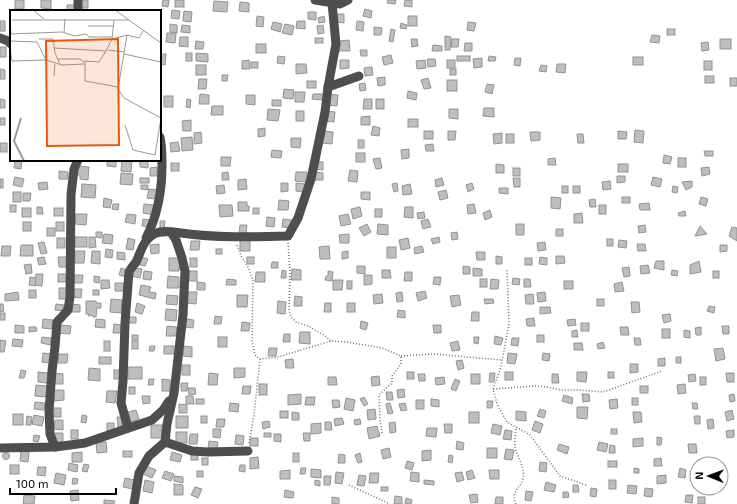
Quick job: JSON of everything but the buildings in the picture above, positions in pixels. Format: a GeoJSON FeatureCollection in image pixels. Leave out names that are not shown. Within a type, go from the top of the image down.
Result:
{"type":"FeatureCollection","features":[{"type":"Feature","properties":{"kind":"street"},"geometry":{"type":"LineString","coordinates":[[315,0],[340,4],[348,0]]}},
{"type":"Feature","properties":{"kind":"street"},"geometry":{"type":"LineString","coordinates":[[144,243],[153,234],[160,232],[208,237],[288,236],[298,218],[311,179],[325,112],[336,44],[332,3]]}},
{"type":"Feature","properties":{"kind":"street"},"geometry":{"type":"LineString","coordinates":[[0,38],[8,40],[10,43]]}},
{"type":"Feature","properties":{"kind":"street"},"geometry":{"type":"LineString","coordinates":[[328,87],[359,76]]}},
{"type":"Feature","properties":{"kind":"street"},"geometry":{"type":"LineString","coordinates":[[128,428],[121,403],[129,272],[131,267],[135,264],[152,227],[157,212],[160,196],[162,157],[161,147]]}},
{"type":"Feature","properties":{"kind":"street"},"geometry":{"type":"LineString","coordinates":[[55,447],[50,434],[49,411],[52,371],[57,322],[68,310],[70,297],[71,195],[74,169],[78,161]]}},
{"type":"Feature","properties":{"kind":"street"},"geometry":{"type":"LineString","coordinates":[[133,503],[139,473],[149,456],[165,442],[168,418],[174,393],[185,271],[176,240],[171,232]]}},
{"type":"Feature","properties":{"kind":"street"},"geometry":{"type":"LineString","coordinates":[[0,448],[55,447],[85,443],[152,420],[163,410],[174,393]]}},
{"type":"Feature","properties":{"kind":"street"},"geometry":{"type":"LineString","coordinates":[[165,442],[192,451],[248,451]]}},
{"type":"Feature","properties":{"kind":"path"},"geometry":{"type":"LineString","coordinates":[[288,236],[290,273],[289,310],[291,318],[296,322],[308,326],[324,335],[331,341]]}},
{"type":"Feature","properties":{"kind":"path"},"geometry":{"type":"LineString","coordinates":[[235,237],[241,256],[248,267],[253,280],[252,340],[255,355],[260,359],[278,357],[331,341],[382,348],[401,356],[434,354],[503,360]]}},
{"type":"Feature","properties":{"kind":"path"},"geometry":{"type":"LineString","coordinates":[[507,269],[509,324],[503,360],[493,389],[497,404],[507,422],[530,434],[560,476],[586,485]]}},
{"type":"Feature","properties":{"kind":"path"},"geometry":{"type":"LineString","coordinates":[[382,434],[380,419],[380,395],[392,383],[392,376],[401,364],[401,356]]}},
{"type":"Feature","properties":{"kind":"path"},"geometry":{"type":"LineString","coordinates":[[248,451],[256,402],[260,359]]}},
{"type":"Feature","properties":{"kind":"path"},"geometry":{"type":"LineString","coordinates":[[493,389],[535,386],[561,390],[603,392],[662,372]]}},
{"type":"Feature","properties":{"kind":"path"},"geometry":{"type":"LineString","coordinates":[[516,427],[515,446],[522,468],[523,478],[515,491],[513,499],[516,504]]}},
{"type":"Feature","properties":{"kind":"path"},"geometry":{"type":"LineString","coordinates":[[349,485],[390,504]]}}]}
